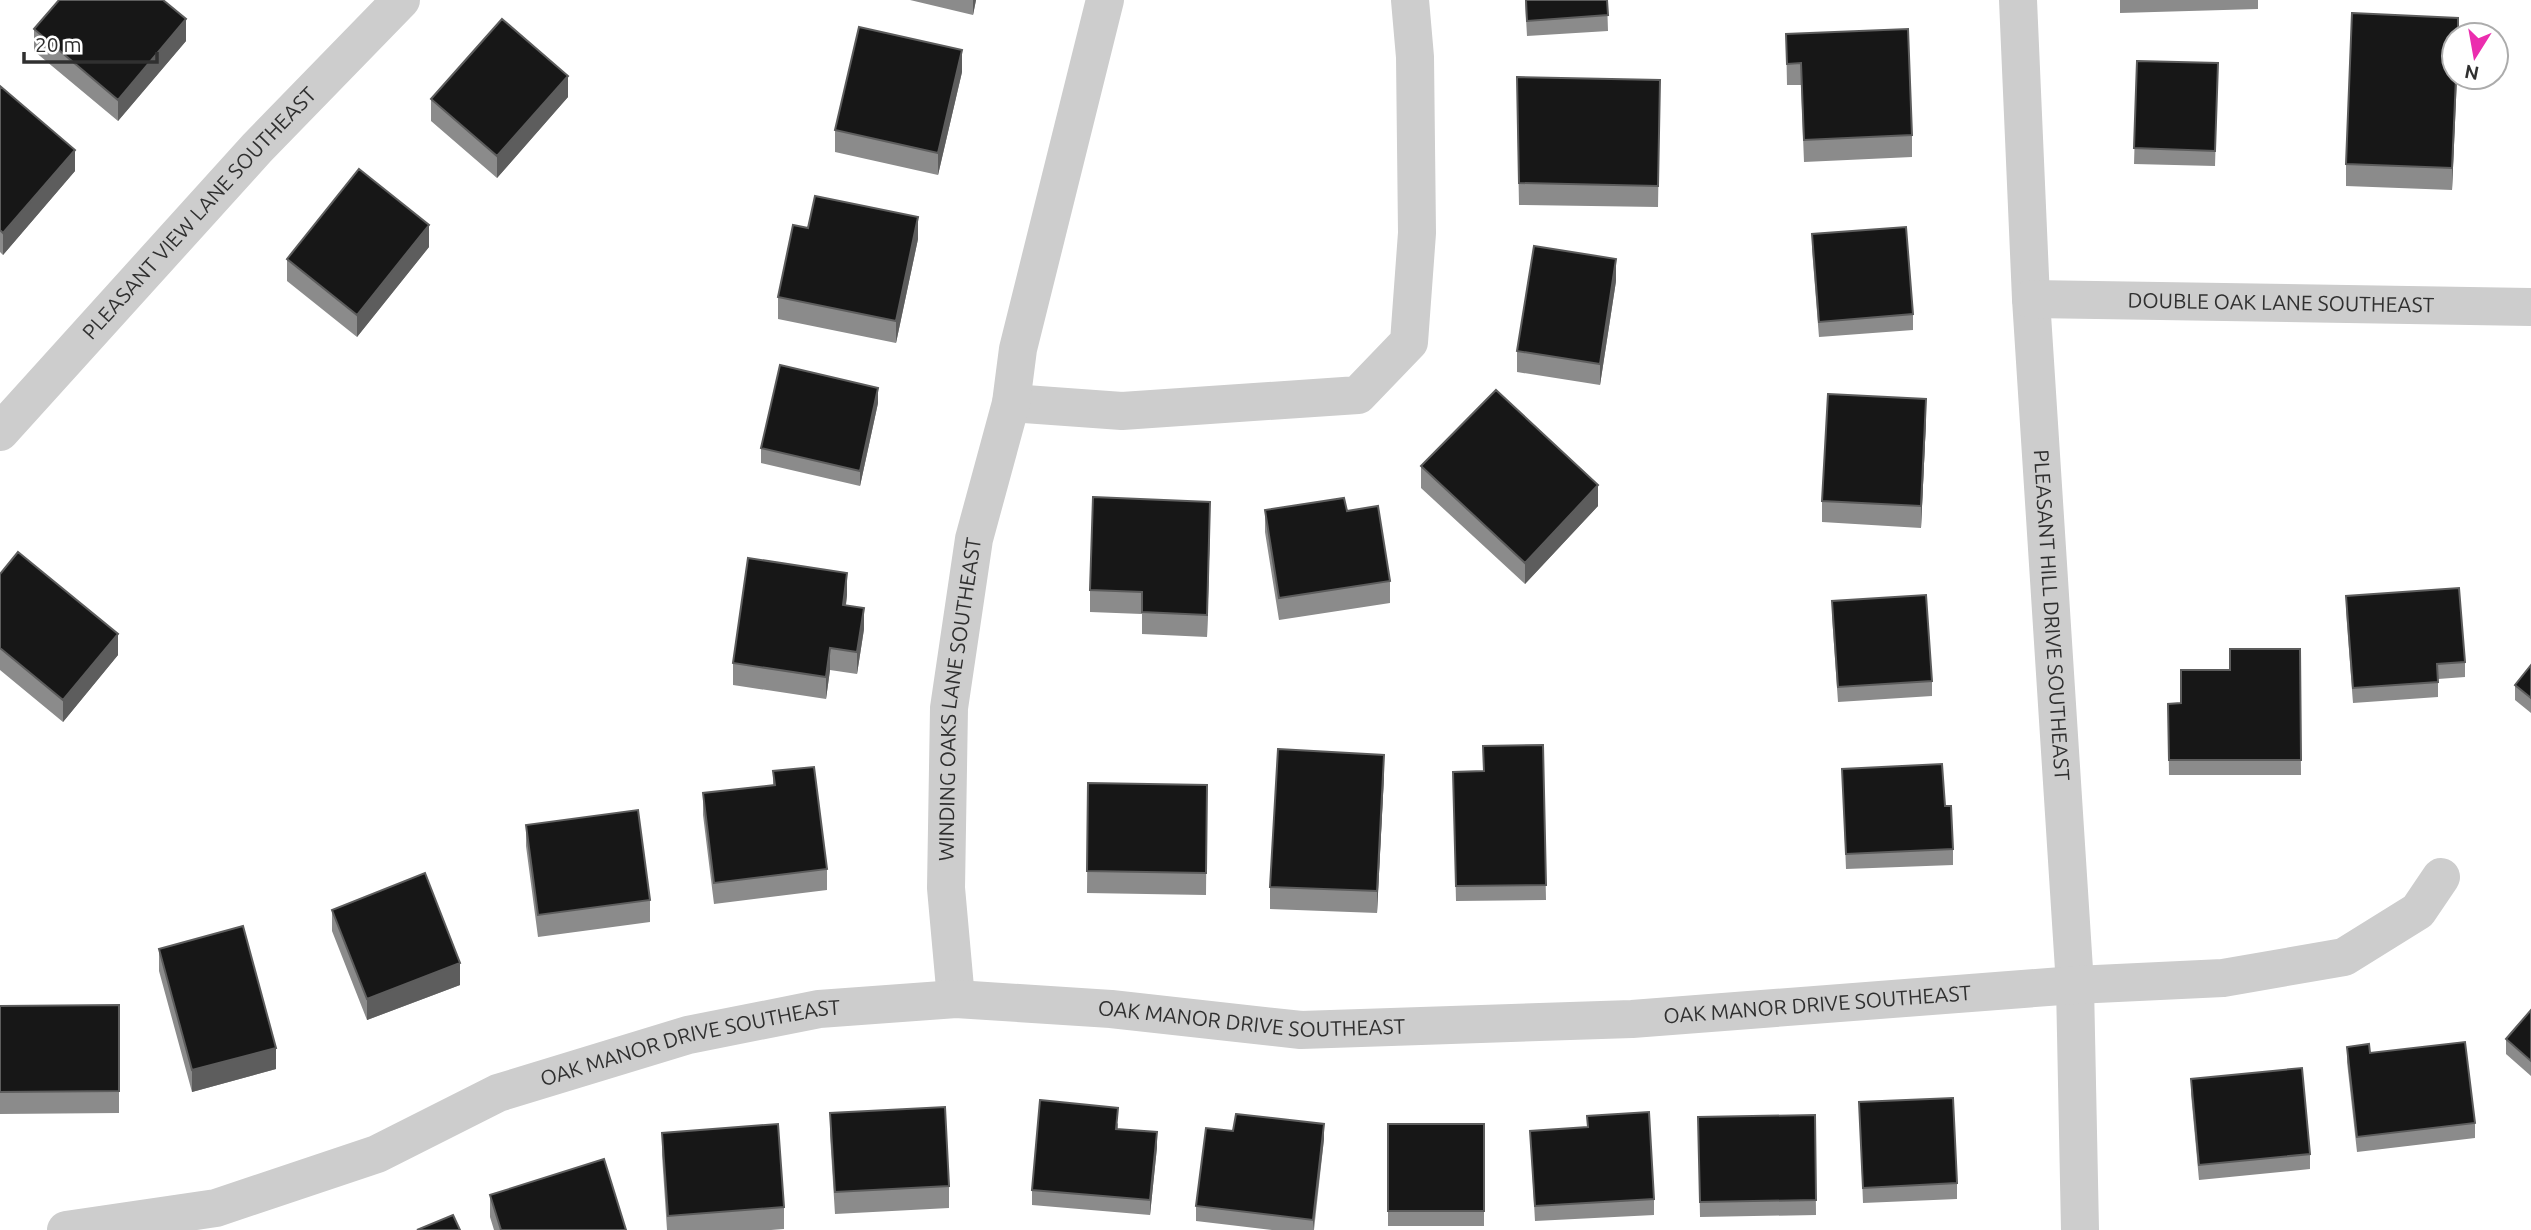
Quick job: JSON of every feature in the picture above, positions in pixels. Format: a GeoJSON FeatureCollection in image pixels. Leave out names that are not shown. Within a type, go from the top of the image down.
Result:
{"type":"FeatureCollection","features":[{"type":"Feature","properties":{"kind":"street","name":"PLEASANT VIEW LANE SOUTHEAST"},"geometry":{"type":"LineString","coordinates":[[0,432],[257,148],[401,0]]}},
{"type":"Feature","properties":{"kind":"street","name":"WINDING OAKS LANE SOUTHEAST"},"geometry":{"type":"LineString","coordinates":[[956,999],[946,888],[949,708],[974,539],[1011,403],[1017,349],[1105,0]]}},
{"type":"Feature","properties":{"kind":"street"},"geometry":{"type":"LineString","coordinates":[[1011,403],[1122,411],[1358,395],[1409,342],[1417,233],[1415,57],[1410,0]]}},
{"type":"Feature","properties":{"kind":"street","name":"PLEASANT HILL DRIVE SOUTHEAST"},"geometry":{"type":"LineString","coordinates":[[2018,0],[2031,299],[2075,985],[2080,1230]]}},
{"type":"Feature","properties":{"kind":"street","name":"DOUBLE OAK LANE SOUTHEAST"},"geometry":{"type":"LineString","coordinates":[[2031,299],[2531,307]]}},
{"type":"Feature","properties":{"kind":"street","name":"OAK MANOR DRIVE SOUTHEAST"},"geometry":{"type":"LineString","coordinates":[[66,1230],[216,1208],[377,1154],[498,1093],[688,1035],[819,1009],[956,999],[1111,1009],[1301,1030],[1632,1018],[2075,985],[2223,978],[2344,957],[2418,911],[2441,877]]}},
{"type":"Feature","properties":{"kind":"building"},"geometry":{"type":"Polygon","coordinates":[[[59,0],[163,0],[186,19],[118,100],[34,29],[59,0]]]}},
{"type":"Feature","properties":{"kind":"building"},"geometry":{"type":"Polygon","coordinates":[[[1526,0],[1607,0],[1608,15],[1527,21],[1526,0]]]}},
{"type":"Feature","properties":{"kind":"building"},"geometry":{"type":"Polygon","coordinates":[[[2352,13],[2458,18],[2458,21],[2440,21],[2440,91],[2455,91],[2452,168],[2346,164],[2352,13]]]}},
{"type":"Feature","properties":{"kind":"building"},"geometry":{"type":"Polygon","coordinates":[[[502,19],[568,76],[497,156],[431,99],[502,19]]]}},
{"type":"Feature","properties":{"kind":"building"},"geometry":{"type":"Polygon","coordinates":[[[859,27],[962,50],[938,153],[835,130],[859,27]]]}},
{"type":"Feature","properties":{"kind":"building"},"geometry":{"type":"Polygon","coordinates":[[[1908,29],[1912,135],[1804,140],[1801,63],[1787,64],[1786,34],[1908,29]]]}},
{"type":"Feature","properties":{"kind":"building"},"geometry":{"type":"Polygon","coordinates":[[[2137,61],[2218,63],[2215,151],[2134,148],[2137,61]]]}},
{"type":"Feature","properties":{"kind":"building"},"geometry":{"type":"Polygon","coordinates":[[[1517,77],[1660,80],[1658,186],[1519,183],[1517,77]]]}},
{"type":"Feature","properties":{"kind":"building"},"geometry":{"type":"Polygon","coordinates":[[[0,86],[75,150],[3,233],[0,230],[0,86]]]}},
{"type":"Feature","properties":{"kind":"building"},"geometry":{"type":"Polygon","coordinates":[[[359,169],[429,225],[357,315],[287,259],[359,169]]]}},
{"type":"Feature","properties":{"kind":"building"},"geometry":{"type":"Polygon","coordinates":[[[815,196],[918,217],[896,321],[778,297],[793,225],[808,228],[815,196]]]}},
{"type":"Feature","properties":{"kind":"building"},"geometry":{"type":"Polygon","coordinates":[[[1906,227],[1913,314],[1819,322],[1812,234],[1906,227]]]}},
{"type":"Feature","properties":{"kind":"building"},"geometry":{"type":"Polygon","coordinates":[[[1534,246],[1616,259],[1600,364],[1517,351],[1534,246]]]}},
{"type":"Feature","properties":{"kind":"building"},"geometry":{"type":"Polygon","coordinates":[[[780,365],[878,388],[860,471],[761,448],[780,365]]]}},
{"type":"Feature","properties":{"kind":"building"},"geometry":{"type":"Polygon","coordinates":[[[1496,390],[1598,485],[1525,563],[1421,466],[1496,390]]]}},
{"type":"Feature","properties":{"kind":"building"},"geometry":{"type":"Polygon","coordinates":[[[1828,394],[1926,399],[1921,506],[1822,501],[1828,394]]]}},
{"type":"Feature","properties":{"kind":"building"},"geometry":{"type":"Polygon","coordinates":[[[1093,497],[1210,502],[1207,615],[1142,612],[1142,592],[1090,590],[1093,497]]]}},
{"type":"Feature","properties":{"kind":"building"},"geometry":{"type":"Polygon","coordinates":[[[1344,498],[1347,511],[1378,506],[1390,581],[1279,598],[1265,510],[1344,498]]]}},
{"type":"Feature","properties":{"kind":"building"},"geometry":{"type":"Polygon","coordinates":[[[18,552],[118,634],[63,700],[0,648],[0,574],[18,552]]]}},
{"type":"Feature","properties":{"kind":"building"},"geometry":{"type":"Polygon","coordinates":[[[748,558],[847,573],[843,605],[864,608],[857,652],[830,648],[826,677],[733,663],[748,558]]]}},
{"type":"Feature","properties":{"kind":"building"},"geometry":{"type":"Polygon","coordinates":[[[2459,588],[2465,662],[2437,664],[2438,682],[2353,688],[2346,596],[2459,588]]]}},
{"type":"Feature","properties":{"kind":"building"},"geometry":{"type":"Polygon","coordinates":[[[1926,595],[1932,681],[1838,687],[1832,601],[1926,595]]]}},
{"type":"Feature","properties":{"kind":"building"},"geometry":{"type":"Polygon","coordinates":[[[2230,649],[2300,649],[2301,760],[2169,760],[2168,704],[2181,703],[2181,670],[2230,670],[2230,649]]]}},
{"type":"Feature","properties":{"kind":"building"},"geometry":{"type":"Polygon","coordinates":[[[2531,665],[2531,698],[2515,685],[2531,665]]]}},
{"type":"Feature","properties":{"kind":"building"},"geometry":{"type":"Polygon","coordinates":[[[1543,745],[1546,885],[1456,886],[1453,772],[1484,771],[1483,746],[1543,745]]]}},
{"type":"Feature","properties":{"kind":"building"},"geometry":{"type":"Polygon","coordinates":[[[1278,749],[1384,755],[1377,891],[1270,887],[1278,749]]]}},
{"type":"Feature","properties":{"kind":"building"},"geometry":{"type":"Polygon","coordinates":[[[1942,764],[1945,806],[1951,806],[1953,849],[1846,854],[1842,769],[1942,764]]]}},
{"type":"Feature","properties":{"kind":"building"},"geometry":{"type":"Polygon","coordinates":[[[814,767],[827,869],[714,883],[703,793],[775,785],[773,771],[814,767]]]}},
{"type":"Feature","properties":{"kind":"building"},"geometry":{"type":"Polygon","coordinates":[[[1088,783],[1207,785],[1206,873],[1087,871],[1088,783]]]}},
{"type":"Feature","properties":{"kind":"building"},"geometry":{"type":"Polygon","coordinates":[[[638,810],[650,900],[538,915],[526,825],[638,810]]]}},
{"type":"Feature","properties":{"kind":"building"},"geometry":{"type":"Polygon","coordinates":[[[425,873],[460,963],[367,999],[332,910],[425,873]]]}},
{"type":"Feature","properties":{"kind":"building"},"geometry":{"type":"Polygon","coordinates":[[[243,926],[276,1048],[192,1070],[159,949],[243,926]]]}},
{"type":"Feature","properties":{"kind":"building"},"geometry":{"type":"Polygon","coordinates":[[[119,1005],[119,1091],[0,1092],[0,1006],[119,1005]]]}},
{"type":"Feature","properties":{"kind":"building"},"geometry":{"type":"Polygon","coordinates":[[[2531,1010],[2531,1061],[2506,1039],[2531,1010]]]}},
{"type":"Feature","properties":{"kind":"building"},"geometry":{"type":"Polygon","coordinates":[[[2465,1042],[2475,1123],[2357,1137],[2347,1047],[2369,1044],[2370,1053],[2465,1042]]]}},
{"type":"Feature","properties":{"kind":"building"},"geometry":{"type":"Polygon","coordinates":[[[2302,1068],[2310,1154],[2199,1165],[2191,1079],[2302,1068]]]}},
{"type":"Feature","properties":{"kind":"building"},"geometry":{"type":"Polygon","coordinates":[[[1953,1098],[1957,1183],[1863,1188],[1859,1102],[1953,1098]]]}},
{"type":"Feature","properties":{"kind":"building"},"geometry":{"type":"Polygon","coordinates":[[[1040,1100],[1118,1108],[1116,1129],[1157,1132],[1150,1200],[1032,1190],[1040,1100]]]}},
{"type":"Feature","properties":{"kind":"building"},"geometry":{"type":"Polygon","coordinates":[[[945,1107],[949,1186],[835,1192],[830,1113],[945,1107]]]}},
{"type":"Feature","properties":{"kind":"building"},"geometry":{"type":"Polygon","coordinates":[[[1649,1112],[1654,1199],[1535,1206],[1530,1131],[1588,1127],[1587,1116],[1649,1112]]]}},
{"type":"Feature","properties":{"kind":"building"},"geometry":{"type":"Polygon","coordinates":[[[1236,1114],[1324,1124],[1313,1220],[1196,1206],[1206,1128],[1233,1131],[1236,1114]]]}},
{"type":"Feature","properties":{"kind":"building"},"geometry":{"type":"Polygon","coordinates":[[[1815,1115],[1816,1200],[1700,1202],[1698,1117],[1815,1115]]]}},
{"type":"Feature","properties":{"kind":"building"},"geometry":{"type":"Polygon","coordinates":[[[778,1124],[784,1207],[668,1216],[662,1133],[778,1124]]]}},
{"type":"Feature","properties":{"kind":"building"},"geometry":{"type":"Polygon","coordinates":[[[1388,1124],[1484,1124],[1484,1211],[1388,1211],[1388,1124]]]}},
{"type":"Feature","properties":{"kind":"building"},"geometry":{"type":"Polygon","coordinates":[[[604,1159],[626,1230],[501,1230],[490,1195],[604,1159]]]}},
{"type":"Feature","properties":{"kind":"building"},"geometry":{"type":"Polygon","coordinates":[[[453,1215],[460,1230],[417,1230],[453,1215]]]}}]}
